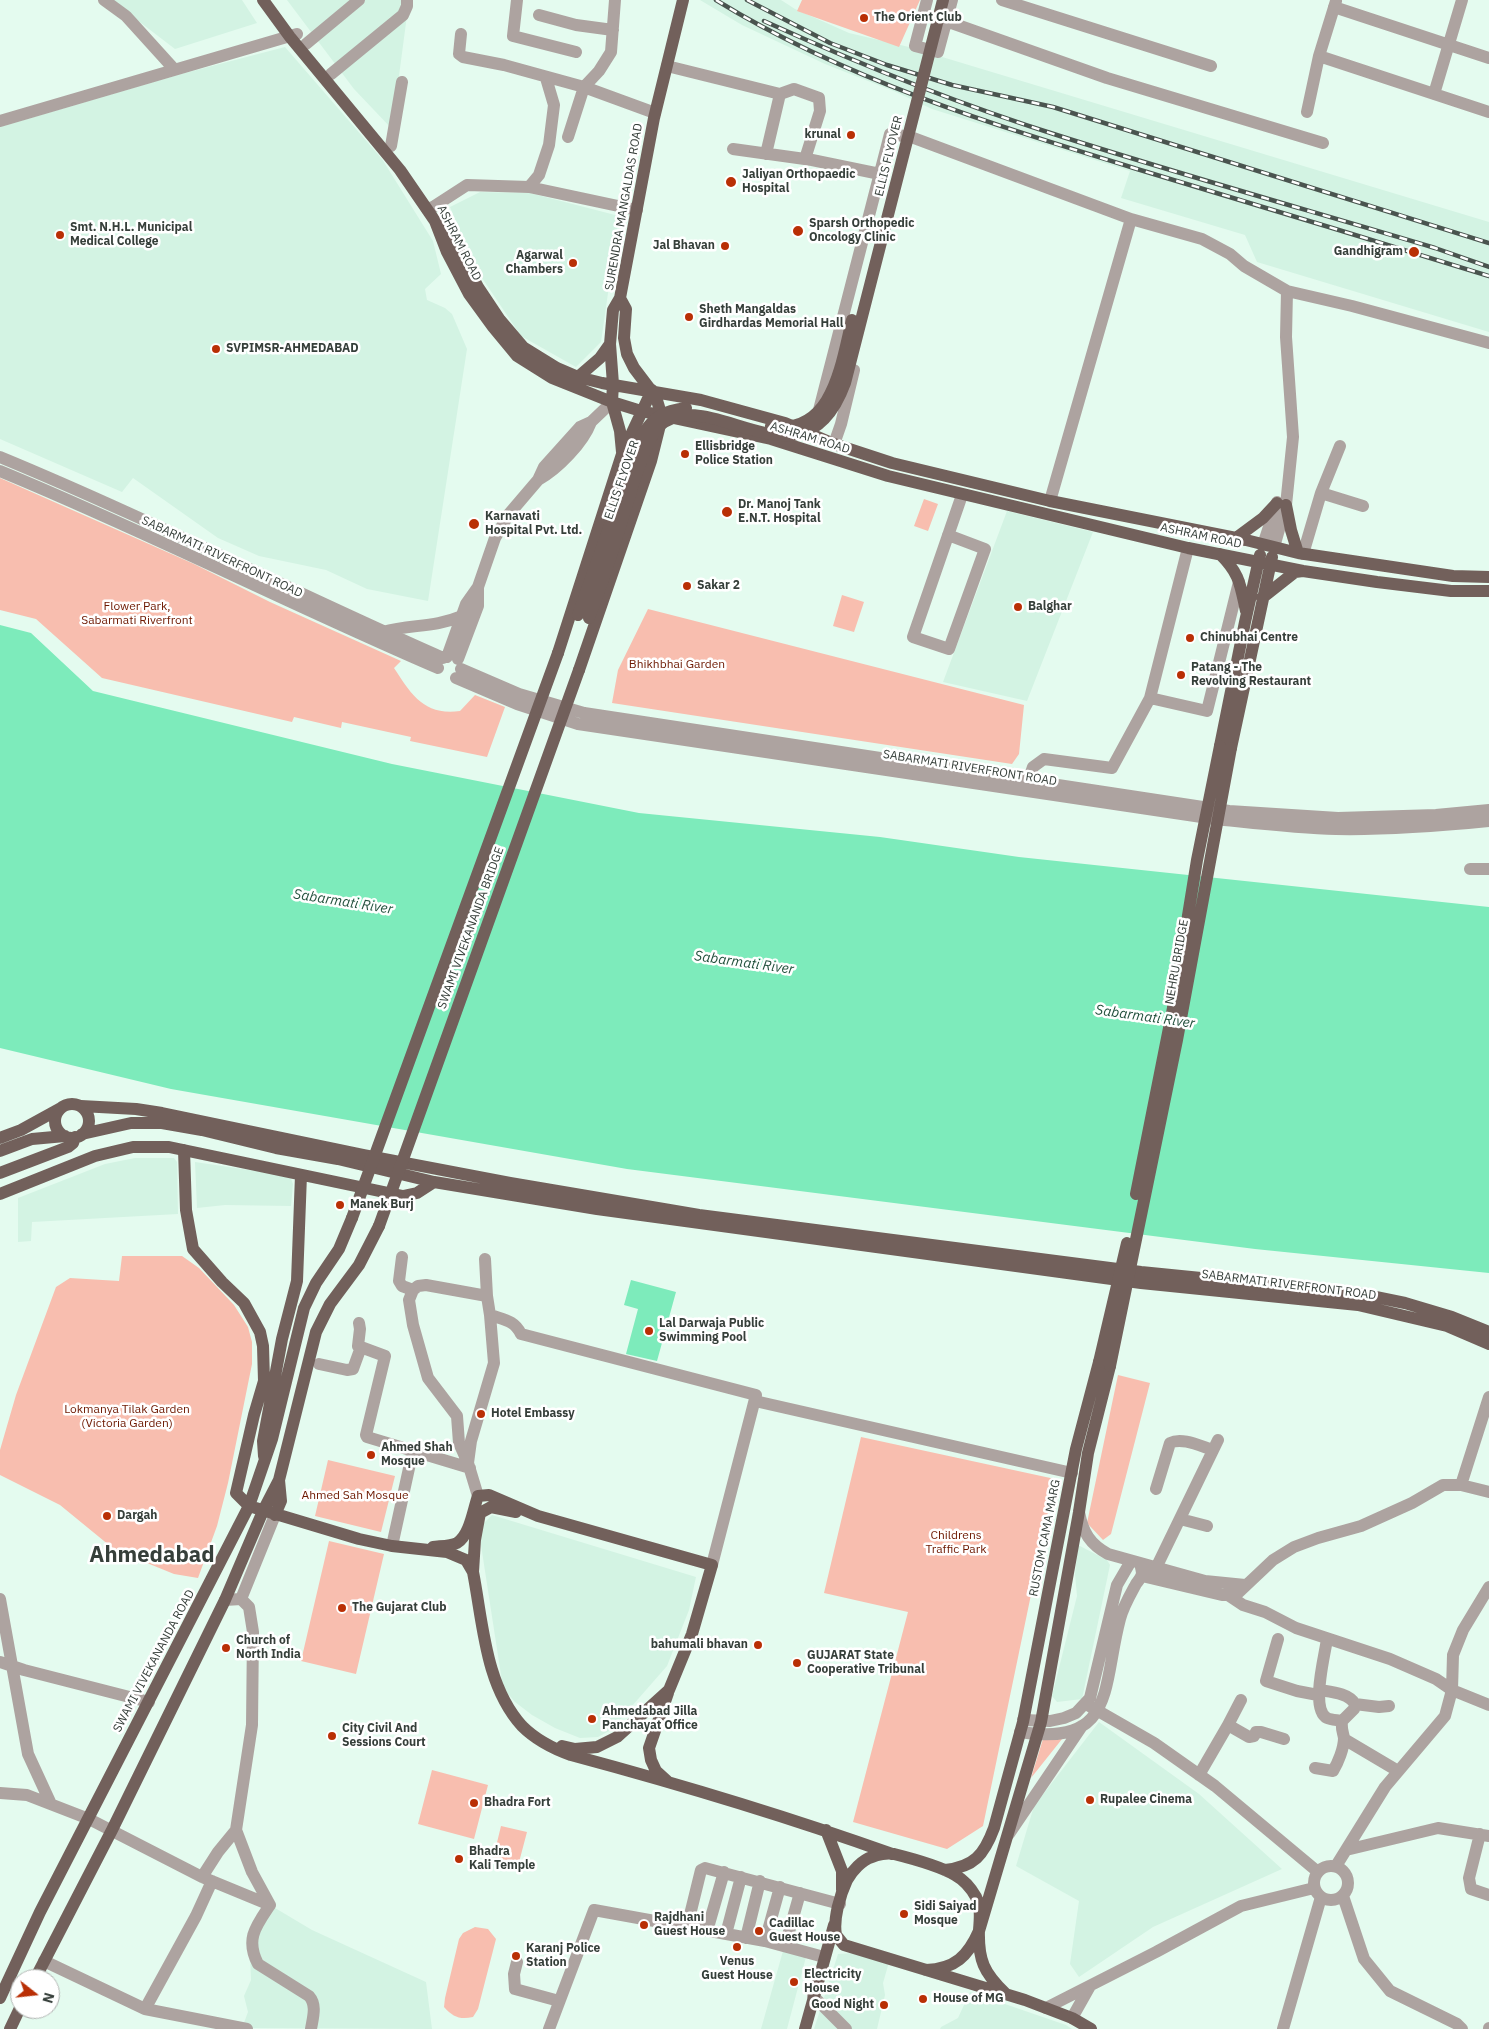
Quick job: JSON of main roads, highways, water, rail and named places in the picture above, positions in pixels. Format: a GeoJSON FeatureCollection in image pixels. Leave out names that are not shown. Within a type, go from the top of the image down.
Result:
{"type":"FeatureCollection","features":[{"type":"Feature","properties":{"kind":"main road","name":"ASHRAM ROAD"},"geometry":{"type":"LineString","coordinates":[[263,0],[294,35],[430,208],[441,218],[478,287],[500,320],[523,347],[557,368],[578,377],[602,383],[652,390],[709,402],[786,423],[815,434],[834,444],[892,463],[1050,501],[1236,538],[1301,553],[1453,576],[1489,577]]}},
{"type":"Feature","properties":{"kind":"main road","name":"ASHRAM ROAD"},"geometry":{"type":"LineString","coordinates":[[273,0],[294,35],[306,44],[406,165],[430,208],[447,252],[470,294],[493,327],[517,356],[552,378],[642,412],[771,439],[888,476],[1188,548],[1303,571],[1451,591],[1489,591]]}},
{"type":"Feature","properties":{"kind":"main road","name":"SURENDRA MANGALDAS ROAD"},"geometry":{"type":"LineString","coordinates":[[662,417],[656,397],[634,368],[627,354],[624,338],[626,309],[620,298],[655,113],[683,0]]}},
{"type":"Feature","properties":{"kind":"main road","name":"ELLIS FLYOVER"},"geometry":{"type":"LineString","coordinates":[[559,648],[578,615],[642,435],[652,420],[670,411],[690,408],[710,410],[773,427],[785,427],[801,424],[813,417],[828,400],[837,379],[936,0]]}},
{"type":"Feature","properties":{"kind":"main road","name":"ELLIS FLYOVER"},"geometry":{"type":"LineString","coordinates":[[587,642],[589,618],[639,469],[650,440],[659,426],[674,418],[692,416],[776,435],[790,436],[805,432],[821,422],[838,402],[845,383],[944,0]]}},
{"type":"Feature","properties":{"kind":"main road"},"geometry":{"type":"LineString","coordinates":[[620,298],[613,310],[610,344],[613,384],[612,402],[620,431],[622,454]]}},
{"type":"Feature","properties":{"kind":"main road"},"geometry":{"type":"LineString","coordinates":[[578,377],[600,358],[610,344]]}},
{"type":"Feature","properties":{"kind":"main road"},"geometry":{"type":"LineString","coordinates":[[559,648],[622,454],[652,390]]}},
{"type":"Feature","properties":{"kind":"main road"},"geometry":{"type":"LineString","coordinates":[[587,642],[651,461],[662,417]]}},
{"type":"Feature","properties":{"kind":"main road"},"geometry":{"type":"LineString","coordinates":[[1236,538],[1264,518],[1283,500],[1290,530],[1301,553]]}},
{"type":"Feature","properties":{"kind":"main road"},"geometry":{"type":"LineString","coordinates":[[1264,563],[1269,546]]}},
{"type":"Feature","properties":{"kind":"main road"},"geometry":{"type":"LineString","coordinates":[[1220,554],[1233,567],[1247,613]]}},
{"type":"Feature","properties":{"kind":"main road","name":"NEHRU BRIDGE"},"geometry":{"type":"LineString","coordinates":[[1104,1364],[1173,1008],[1197,860],[1262,598],[1264,563]]}},
{"type":"Feature","properties":{"kind":"main road","name":"NEHRU BRIDGE"},"geometry":{"type":"LineString","coordinates":[[1226,747],[1247,613],[1264,563]]}},
{"type":"Feature","properties":{"kind":"main road"},"geometry":{"type":"LineString","coordinates":[[1262,598],[1296,572],[1303,571]]}},
{"type":"Feature","properties":{"kind":"main road","name":"SWAMI VIVEKANANDA BRIDGE"},"geometry":{"type":"LineString","coordinates":[[40,1969],[112,1830],[224,1600],[269,1513],[281,1501],[279,1480],[316,1332],[330,1304],[359,1265],[379,1226],[579,670],[587,642]]}},
{"type":"Feature","properties":{"kind":"main road","name":"SWAMI VIVEKANANDA BRIDGE"},"geometry":{"type":"LineString","coordinates":[[352,1218],[559,648]]}},
{"type":"Feature","properties":{"kind":"main road"},"geometry":{"type":"LineString","coordinates":[[0,1138],[21,1130],[71,1104],[136,1109],[490,1180],[698,1215],[1141,1272],[1361,1294],[1405,1303],[1452,1317],[1489,1332]]}},
{"type":"Feature","properties":{"kind":"main road"},"geometry":{"type":"LineString","coordinates":[[0,1173],[68,1147],[74,1136],[88,1128],[87,1112],[81,1106]]}},
{"type":"Feature","properties":{"kind":"main road"},"geometry":{"type":"LineString","coordinates":[[61,1108],[56,1114],[55,1123],[58,1131],[74,1136]]}},
{"type":"Feature","properties":{"kind":"main road","name":"SABARMATI RIVERFRONT ROAD"},"geometry":{"type":"LineString","coordinates":[[0,1151],[32,1139],[74,1136],[131,1123],[162,1123],[338,1159],[434,1182],[694,1224],[1141,1283],[1358,1305],[1447,1326],[1489,1344]]}},
{"type":"Feature","properties":{"kind":"main road"},"geometry":{"type":"LineString","coordinates":[[0,1194],[95,1156],[133,1147],[160,1147],[184,1150],[403,1196],[417,1193],[434,1182]]}},
{"type":"Feature","properties":{"kind":"main road"},"geometry":{"type":"LineString","coordinates":[[184,1150],[186,1210],[193,1249],[222,1282],[244,1303],[260,1332],[263,1346],[264,1381],[236,1493],[250,1506],[359,1539],[392,1546],[447,1552],[466,1560],[473,1572]]}},
{"type":"Feature","properties":{"kind":"main road"},"geometry":{"type":"LineString","coordinates":[[265,1466],[263,1441],[282,1339],[297,1281],[301,1175]]}},
{"type":"Feature","properties":{"kind":"main road","name":"SWAMI VIVEKANANDA ROAD"},"geometry":{"type":"LineString","coordinates":[[0,1998],[40,1912],[250,1506],[265,1466],[304,1308],[316,1283],[339,1249],[352,1218]]}},
{"type":"Feature","properties":{"kind":"main road"},"geometry":{"type":"LineString","coordinates":[[926,1970],[947,1967],[961,1959],[972,1947],[979,1931],[1008,1836],[1039,1728],[1104,1364]]}},
{"type":"Feature","properties":{"kind":"main road","name":"RUSTOM CAMA MARG"},"geometry":{"type":"LineString","coordinates":[[945,1870],[957,1869],[970,1864],[981,1855],[989,1842],[1022,1726],[1072,1473],[1104,1364]]}},
{"type":"Feature","properties":{"kind":"main road"},"geometry":{"type":"LineString","coordinates":[[418,1549],[456,1544],[467,1533],[470,1516],[478,1496],[489,1494],[538,1516]]}},
{"type":"Feature","properties":{"kind":"main road"},"geometry":{"type":"LineString","coordinates":[[668,1781],[656,1771],[651,1760],[649,1748],[669,1690],[692,1634],[712,1565],[538,1516],[491,1507],[480,1513],[474,1540],[473,1572],[488,1653],[501,1695],[523,1726],[544,1743],[571,1756],[668,1781],[826,1830],[892,1854],[945,1870],[964,1882],[976,1897],[980,1915],[979,1950],[984,1967],[991,1980],[1005,1993]]}},
{"type":"Feature","properties":{"kind":"main road"},"geometry":{"type":"LineString","coordinates":[[544,1743],[575,1749],[597,1747],[618,1737],[669,1690]]}},
{"type":"Feature","properties":{"kind":"main road"},"geometry":{"type":"LineString","coordinates":[[826,1830],[842,1871],[836,1935],[840,1942],[849,1947],[1005,1993],[1072,2018],[1090,2029]]}},
{"type":"Feature","properties":{"kind":"main road"},"geometry":{"type":"LineString","coordinates":[[805,2029],[824,1957],[848,1880],[859,1865],[872,1856],[892,1854]]}},
{"type":"Feature","properties":{"kind":"main road"},"geometry":{"type":"LineString","coordinates":[[824,1957],[849,1947]]}},
{"type":"Feature","properties":{"kind":"water","name":"Sabarmati River"},"geometry":{"type":"Polygon","coordinates":[[[0,625],[31,633],[93,691],[392,764],[639,813],[880,837],[1019,857],[1489,907],[1489,1273],[1255,1249],[627,1169],[171,1089],[0,1048],[0,625]]]}},
{"type":"Feature","properties":{"kind":"water","name":"Lal Darwaja Public Swimming Pool"},"geometry":{"type":"Polygon","coordinates":[[[631,1280],[676,1292],[657,1361],[626,1354],[638,1309],[624,1305],[631,1280]]]}},
{"type":"Feature","properties":{"kind":"railway"},"geometry":{"type":"LineString","coordinates":[[716,0],[816,54],[921,98],[1083,152],[1489,276]]}},
{"type":"Feature","properties":{"kind":"railway"},"geometry":{"type":"LineString","coordinates":[[747,0],[830,43],[887,65],[952,85],[1053,107],[1489,243]]}},
{"type":"Feature","properties":{"kind":"railway"},"geometry":{"type":"LineString","coordinates":[[764,21],[912,84],[1025,125],[1156,166],[1435,248],[1489,267]]}},
{"type":"Feature","properties":{"kind":"place","name":"The Orient Club"},"geometry":{"type":"Point","coordinates":[864,18]}},
{"type":"Feature","properties":{"kind":"place","name":"krunal"},"geometry":{"type":"Point","coordinates":[851,135]}},
{"type":"Feature","properties":{"kind":"place","name":"Jaliyan Orthopaedic Hospital"},"geometry":{"type":"Point","coordinates":[731,182]}},
{"type":"Feature","properties":{"kind":"place","name":"Sparsh Orthopedic Oncology Clinic"},"geometry":{"type":"Point","coordinates":[798,231]}},
{"type":"Feature","properties":{"kind":"place","name":"Smt. N.H.L. Municipal Medical College"},"geometry":{"type":"Point","coordinates":[60,235]}},
{"type":"Feature","properties":{"kind":"place","name":"Jal Bhavan"},"geometry":{"type":"Point","coordinates":[725,246]}},
{"type":"Feature","properties":{"kind":"place","name":"Gandhigram"},"geometry":{"type":"Point","coordinates":[1414,252]}},
{"type":"Feature","properties":{"kind":"place","name":"Agarwal Chambers"},"geometry":{"type":"Point","coordinates":[573,263]}},
{"type":"Feature","properties":{"kind":"place","name":"Sheth Mangaldas Girdhardas Memorial Hall"},"geometry":{"type":"Point","coordinates":[689,317]}},
{"type":"Feature","properties":{"kind":"place","name":"SVPIMSR-AHMEDABAD"},"geometry":{"type":"Point","coordinates":[216,349]}},
{"type":"Feature","properties":{"kind":"place","name":"Ellisbridge Police Station"},"geometry":{"type":"Point","coordinates":[685,454]}},
{"type":"Feature","properties":{"kind":"place","name":"Dr. Manoj Tank E.N.T. Hospital"},"geometry":{"type":"Point","coordinates":[727,512]}},
{"type":"Feature","properties":{"kind":"place","name":"Karnavati Hospital Pvt. Ltd."},"geometry":{"type":"Point","coordinates":[474,524]}},
{"type":"Feature","properties":{"kind":"place","name":"Sakar 2"},"geometry":{"type":"Point","coordinates":[687,586]}},
{"type":"Feature","properties":{"kind":"place","name":"Balghar"},"geometry":{"type":"Point","coordinates":[1018,607]}},
{"type":"Feature","properties":{"kind":"place","name":"Chinubhai Centre"},"geometry":{"type":"Point","coordinates":[1190,638]}},
{"type":"Feature","properties":{"kind":"place","name":"Patang - The Revolving Restaurant"},"geometry":{"type":"Point","coordinates":[1181,675]}},
{"type":"Feature","properties":{"kind":"place","name":"Manek Burj"},"geometry":{"type":"Point","coordinates":[340,1205]}},
{"type":"Feature","properties":{"kind":"place","name":"Lal Darwaja Public Swimming Pool"},"geometry":{"type":"Point","coordinates":[649,1331]}},
{"type":"Feature","properties":{"kind":"place","name":"Hotel Embassy"},"geometry":{"type":"Point","coordinates":[481,1414]}},
{"type":"Feature","properties":{"kind":"place","name":"Ahmed Shah Mosque"},"geometry":{"type":"Point","coordinates":[371,1455]}},
{"type":"Feature","properties":{"kind":"place","name":"Dargah"},"geometry":{"type":"Point","coordinates":[107,1516]}},
{"type":"Feature","properties":{"kind":"place","name":"The Gujarat Club"},"geometry":{"type":"Point","coordinates":[342,1608]}},
{"type":"Feature","properties":{"kind":"place","name":"bahumali bhavan"},"geometry":{"type":"Point","coordinates":[758,1645]}},
{"type":"Feature","properties":{"kind":"place","name":"Church of North India"},"geometry":{"type":"Point","coordinates":[226,1648]}},
{"type":"Feature","properties":{"kind":"place","name":"GUJARAT State Cooperative Tribunal"},"geometry":{"type":"Point","coordinates":[797,1663]}},
{"type":"Feature","properties":{"kind":"place","name":"Ahmedabad Jilla Panchayat Office"},"geometry":{"type":"Point","coordinates":[592,1719]}},
{"type":"Feature","properties":{"kind":"place","name":"City Civil And Sessions Court"},"geometry":{"type":"Point","coordinates":[332,1736]}},
{"type":"Feature","properties":{"kind":"place","name":"Rupalee Cinema"},"geometry":{"type":"Point","coordinates":[1090,1800]}},
{"type":"Feature","properties":{"kind":"place","name":"Bhadra Fort"},"geometry":{"type":"Point","coordinates":[474,1803]}},
{"type":"Feature","properties":{"kind":"place","name":"Bhadra Kali Temple"},"geometry":{"type":"Point","coordinates":[459,1859]}},
{"type":"Feature","properties":{"kind":"place","name":"Sidi Saiyad Mosque"},"geometry":{"type":"Point","coordinates":[904,1914]}},
{"type":"Feature","properties":{"kind":"place","name":"Rajdhani Guest House"},"geometry":{"type":"Point","coordinates":[644,1925]}},
{"type":"Feature","properties":{"kind":"place","name":"Cadillac Guest House"},"geometry":{"type":"Point","coordinates":[759,1931]}},
{"type":"Feature","properties":{"kind":"place","name":"Venus Guest House"},"geometry":{"type":"Point","coordinates":[737,1947]}},
{"type":"Feature","properties":{"kind":"place","name":"Karanj Police Station"},"geometry":{"type":"Point","coordinates":[516,1956]}},
{"type":"Feature","properties":{"kind":"place","name":"Electricity House"},"geometry":{"type":"Point","coordinates":[794,1982]}},
{"type":"Feature","properties":{"kind":"place","name":"House of MG"},"geometry":{"type":"Point","coordinates":[923,1999]}},
{"type":"Feature","properties":{"kind":"place","name":"Good Night"},"geometry":{"type":"Point","coordinates":[884,2005]}},
{"type":"Feature","properties":{"kind":"district","name":"Ahmedabad"},"geometry":{"type":"Point","coordinates":[152,1556]}},
{"type":"Feature","properties":{"kind":"park label","name":"Flower Park, Sabarmati Riverfront"},"geometry":{"type":"Point","coordinates":[137,614]}},
{"type":"Feature","properties":{"kind":"park label","name":"Bhikhbhai Garden"},"geometry":{"type":"Point","coordinates":[677,665]}},
{"type":"Feature","properties":{"kind":"park label","name":"Lokmanya Tilak Garden (Victoria Garden)"},"geometry":{"type":"Point","coordinates":[127,1417]}},
{"type":"Feature","properties":{"kind":"park label","name":"Ahmed Sah Mosque"},"geometry":{"type":"Point","coordinates":[355,1496]}},
{"type":"Feature","properties":{"kind":"park label","name":"Childrens Traffic Park"},"geometry":{"type":"Point","coordinates":[956,1543]}}]}
